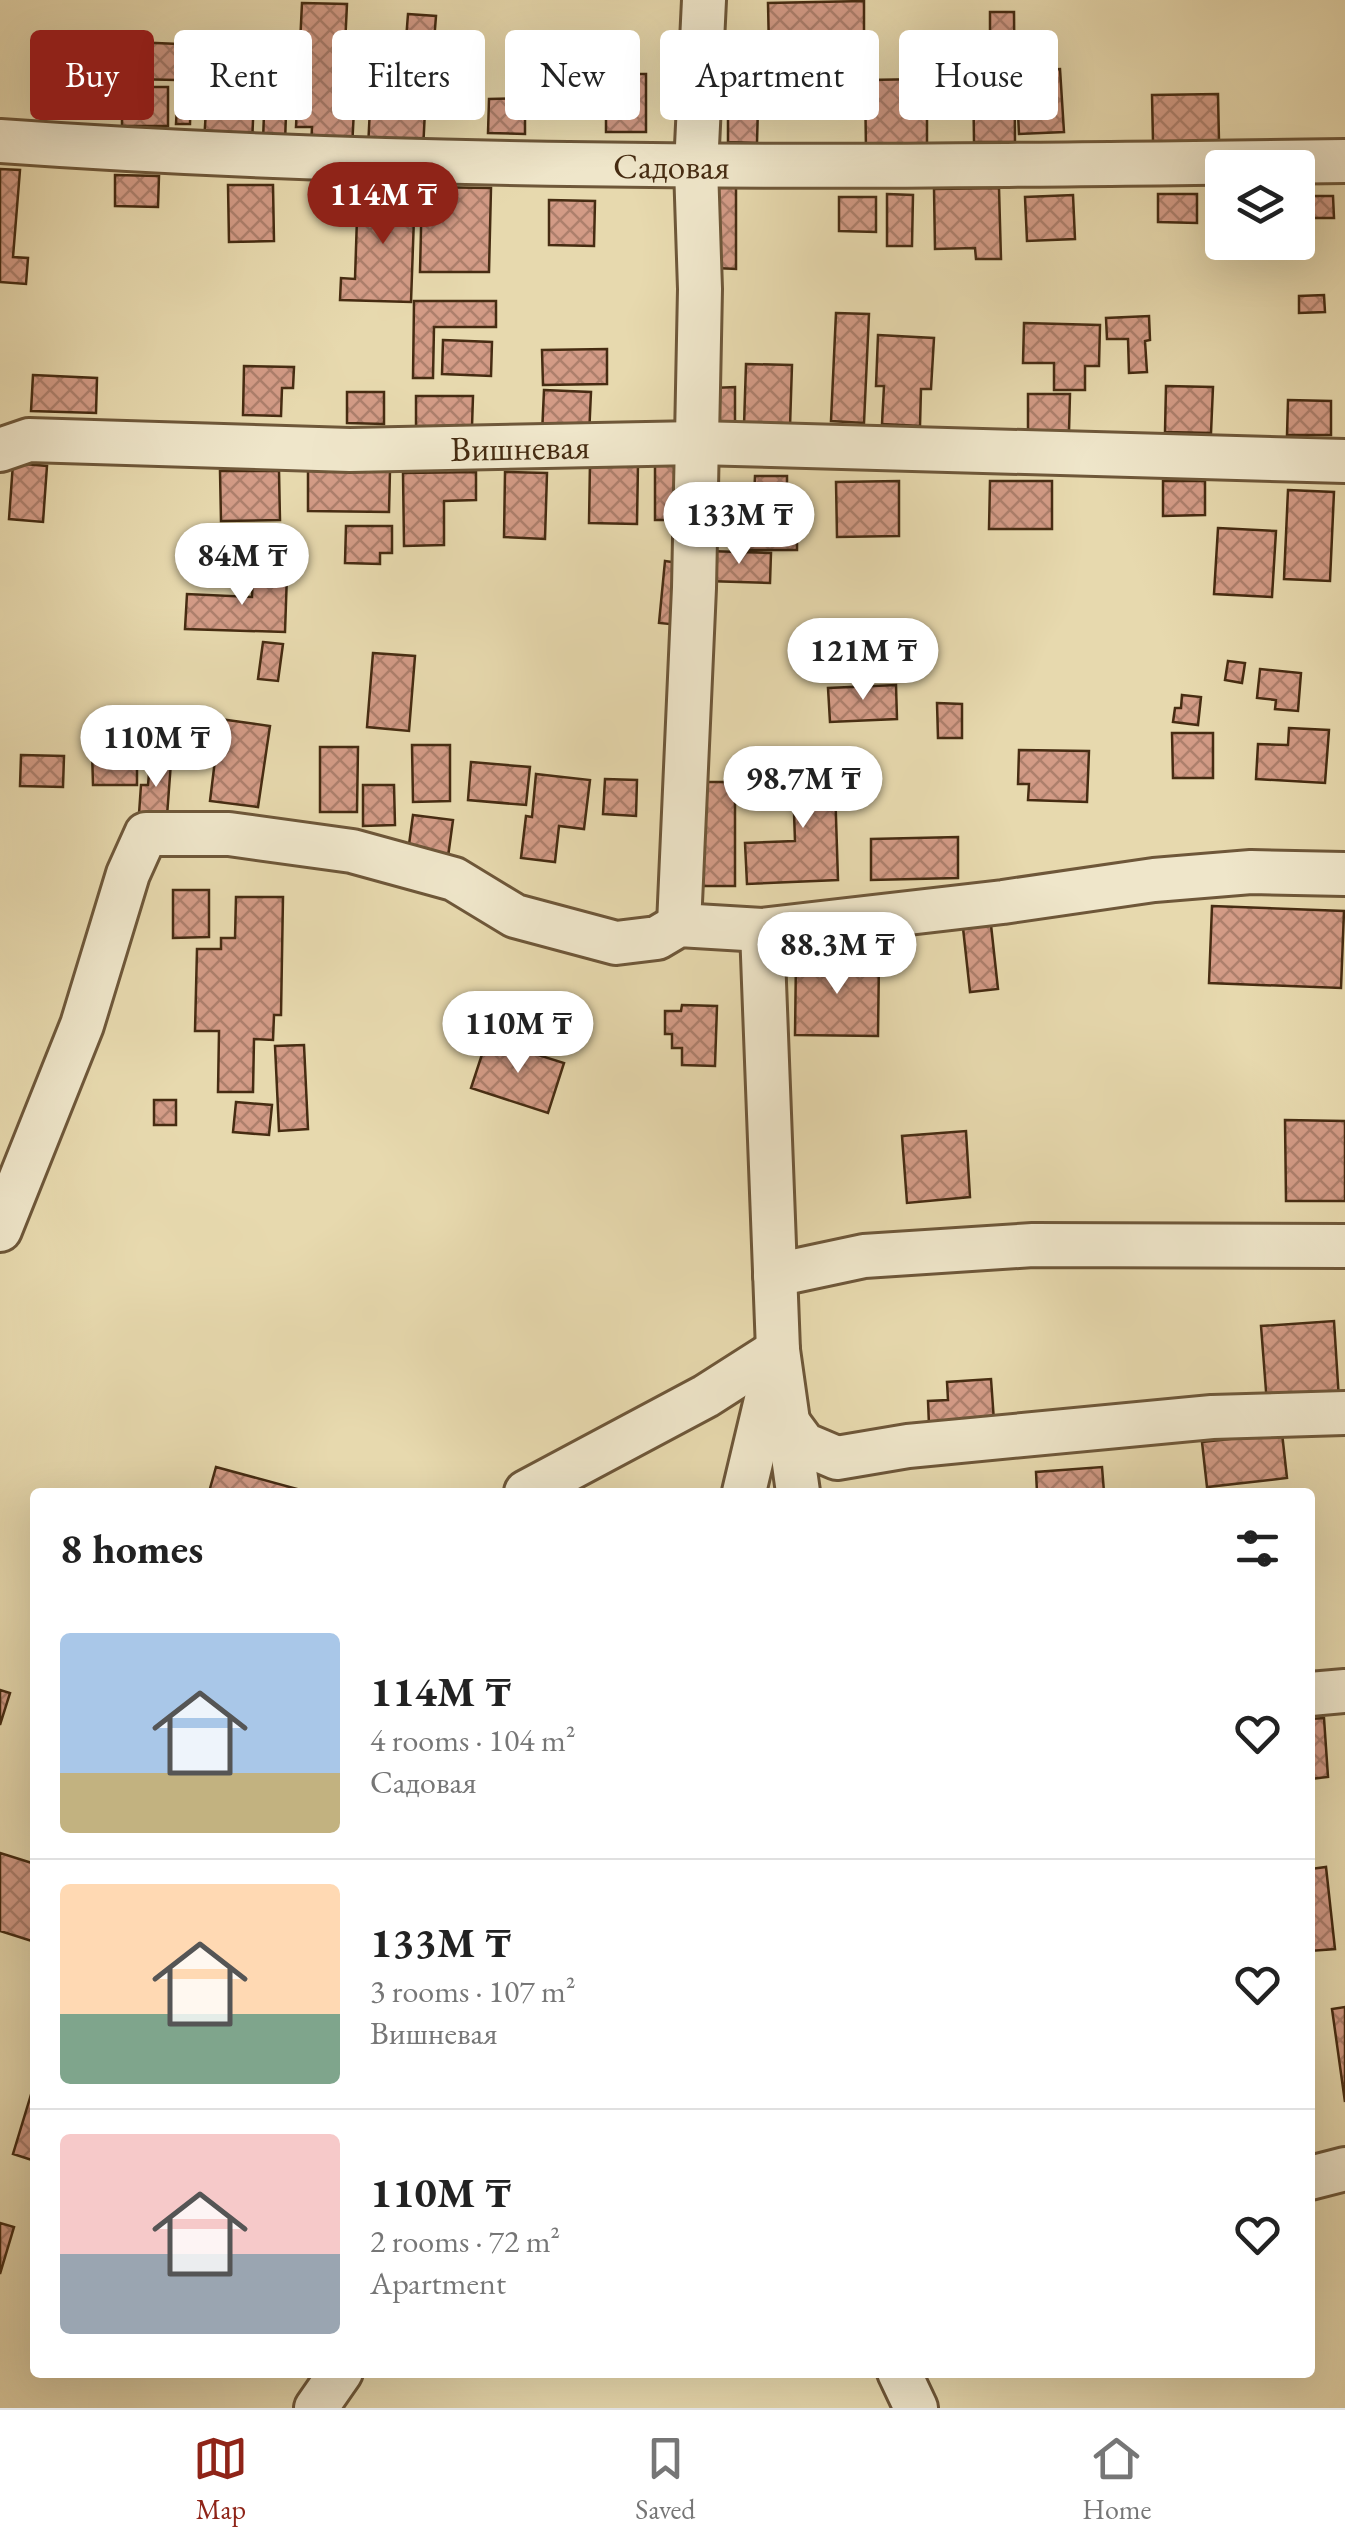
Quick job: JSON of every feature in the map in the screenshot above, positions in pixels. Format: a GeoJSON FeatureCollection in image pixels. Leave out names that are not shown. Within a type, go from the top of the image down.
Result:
{"type":"FeatureCollection","features":[{"type":"Feature","properties":{"kind":"street"},"geometry":{"type":"LineString","coordinates":[[680,925],[697,443],[700,289],[696,167],[704,0]]}},
{"type":"Feature","properties":{"kind":"street","name":"Садовая"},"geometry":{"type":"LineString","coordinates":[[0,141],[164,153],[454,164],[696,167],[1345,161]]}},
{"type":"Feature","properties":{"kind":"street","name":"Вишневая"},"geometry":{"type":"LineString","coordinates":[[0,450],[28,440],[350,450],[697,443],[1345,460]]}},
{"type":"Feature","properties":{"kind":"street"},"geometry":{"type":"LineString","coordinates":[[0,1230],[82,1024],[128,874],[146,834],[229,834],[352,851],[454,880],[515,916],[616,943],[658,938],[680,925],[762,930],[1154,880],[1251,872],[1345,874]]}},
{"type":"Feature","properties":{"kind":"street"},"geometry":{"type":"LineString","coordinates":[[762,930],[778,1350],[798,1488]]}},
{"type":"Feature","properties":{"kind":"street"},"geometry":{"type":"LineString","coordinates":[[775,1275],[864,1256],[1034,1245],[1345,1246]]}},
{"type":"Feature","properties":{"kind":"street"},"geometry":{"type":"LineString","coordinates":[[534,1488],[706,1396],[778,1350]]}},
{"type":"Feature","properties":{"kind":"street"},"geometry":{"type":"LineString","coordinates":[[745,1488],[778,1350]]}},
{"type":"Feature","properties":{"kind":"street"},"geometry":{"type":"LineString","coordinates":[[790,1425],[804,1444],[837,1458],[908,1446],[1195,1418],[1345,1413]]}},
{"type":"Feature","properties":{"kind":"street"},"geometry":{"type":"LineString","coordinates":[[1315,1694],[1345,1691]]}},
{"type":"Feature","properties":{"kind":"street"},"geometry":{"type":"LineString","coordinates":[[1315,2177],[1345,2169]]}},
{"type":"Feature","properties":{"kind":"street"},"geometry":{"type":"LineString","coordinates":[[316,2408],[337,2378]]}},
{"type":"Feature","properties":{"kind":"street"},"geometry":{"type":"LineString","coordinates":[[902,2378],[916,2408]]}},
{"type":"Feature","properties":{"kind":"building"},"geometry":{"type":"Polygon","coordinates":[[[864,1],[864,30],[769,30],[768,3],[864,1]]]}},
{"type":"Feature","properties":{"kind":"building"},"geometry":{"type":"Polygon","coordinates":[[[302,3],[347,4],[346,30],[332,30],[332,120],[353,120],[352,149],[311,147],[312,127],[296,127],[296,120],[312,120],[312,30],[301,30],[302,3]]]}},
{"type":"Feature","properties":{"kind":"building"},"geometry":{"type":"Polygon","coordinates":[[[990,12],[1014,12],[1014,30],[990,30],[990,12]]]}},
{"type":"Feature","properties":{"kind":"building"},"geometry":{"type":"Polygon","coordinates":[[[408,14],[436,16],[435,30],[407,30],[408,14]]]}},
{"type":"Feature","properties":{"kind":"building"},"geometry":{"type":"Polygon","coordinates":[[[154,43],[174,44],[174,80],[154,80],[154,43]]]}},
{"type":"Feature","properties":{"kind":"building"},"geometry":{"type":"Polygon","coordinates":[[[1058,69],[1064,132],[1019,134],[1018,120],[1058,120],[1058,69]]]}},
{"type":"Feature","properties":{"kind":"building"},"geometry":{"type":"Polygon","coordinates":[[[640,74],[646,74],[646,132],[606,132],[606,120],[640,120],[640,74]]]}},
{"type":"Feature","properties":{"kind":"building"},"geometry":{"type":"Polygon","coordinates":[[[899,79],[899,120],[927,120],[927,150],[866,151],[866,120],[879,120],[879,80],[899,79]]]}},
{"type":"Feature","properties":{"kind":"building"},"geometry":{"type":"Polygon","coordinates":[[[154,87],[168,87],[168,126],[122,126],[122,120],[154,120],[154,87]]]}},
{"type":"Feature","properties":{"kind":"building"},"geometry":{"type":"Polygon","coordinates":[[[1218,94],[1219,141],[1153,142],[1152,95],[1218,94]]]}},
{"type":"Feature","properties":{"kind":"building"},"geometry":{"type":"Polygon","coordinates":[[[489,99],[505,99],[505,120],[525,120],[525,134],[488,133],[489,99]]]}},
{"type":"Feature","properties":{"kind":"building"},"geometry":{"type":"Polygon","coordinates":[[[205,120],[253,120],[252,145],[204,142],[205,120]]]}},
{"type":"Feature","properties":{"kind":"building"},"geometry":{"type":"Polygon","coordinates":[[[264,120],[286,120],[285,142],[263,141],[264,120]]]}},
{"type":"Feature","properties":{"kind":"building"},"geometry":{"type":"Polygon","coordinates":[[[369,120],[425,120],[423,151],[368,148],[369,120]]]}},
{"type":"Feature","properties":{"kind":"building"},"geometry":{"type":"Polygon","coordinates":[[[728,120],[758,120],[757,143],[728,142],[728,120]]]}},
{"type":"Feature","properties":{"kind":"building"},"geometry":{"type":"Polygon","coordinates":[[[974,120],[1015,120],[1015,142],[974,142],[974,120]]]}},
{"type":"Feature","properties":{"kind":"building"},"geometry":{"type":"Polygon","coordinates":[[[0,169],[20,170],[13,257],[28,258],[26,284],[0,282],[0,169]]]}},
{"type":"Feature","properties":{"kind":"building"},"geometry":{"type":"Polygon","coordinates":[[[115,175],[159,176],[158,207],[115,206],[115,175]]]}},
{"type":"Feature","properties":{"kind":"building"},"geometry":{"type":"Polygon","coordinates":[[[717,183],[736,183],[736,269],[716,268],[717,183]]]}},
{"type":"Feature","properties":{"kind":"building"},"geometry":{"type":"Polygon","coordinates":[[[228,185],[273,185],[274,241],[229,242],[228,185]]]}},
{"type":"Feature","properties":{"kind":"building"},"geometry":{"type":"Polygon","coordinates":[[[358,187],[415,189],[411,302],[340,300],[341,278],[355,279],[358,187]]]}},
{"type":"Feature","properties":{"kind":"building"},"geometry":{"type":"Polygon","coordinates":[[[422,187],[491,188],[489,272],[420,272],[422,187]]]}},
{"type":"Feature","properties":{"kind":"building"},"geometry":{"type":"Polygon","coordinates":[[[999,188],[1001,259],[976,259],[975,248],[935,249],[934,189],[999,188]]]}},
{"type":"Feature","properties":{"kind":"building"},"geometry":{"type":"Polygon","coordinates":[[[887,194],[913,195],[912,246],[887,246],[887,194]]]}},
{"type":"Feature","properties":{"kind":"building"},"geometry":{"type":"Polygon","coordinates":[[[1158,194],[1197,194],[1197,223],[1158,222],[1158,194]]]}},
{"type":"Feature","properties":{"kind":"building"},"geometry":{"type":"Polygon","coordinates":[[[1073,195],[1075,239],[1027,241],[1025,197],[1073,195]]]}},
{"type":"Feature","properties":{"kind":"building"},"geometry":{"type":"Polygon","coordinates":[[[1315,196],[1333,196],[1334,218],[1315,218],[1315,196]]]}},
{"type":"Feature","properties":{"kind":"building"},"geometry":{"type":"Polygon","coordinates":[[[839,197],[876,197],[876,232],[839,231],[839,197]]]}},
{"type":"Feature","properties":{"kind":"building"},"geometry":{"type":"Polygon","coordinates":[[[549,200],[595,201],[594,246],[549,245],[549,200]]]}},
{"type":"Feature","properties":{"kind":"building"},"geometry":{"type":"Polygon","coordinates":[[[1324,295],[1325,312],[1299,313],[1299,296],[1324,295]]]}},
{"type":"Feature","properties":{"kind":"building"},"geometry":{"type":"Polygon","coordinates":[[[414,301],[496,301],[496,327],[434,327],[433,378],[413,378],[414,301]]]}},
{"type":"Feature","properties":{"kind":"building"},"geometry":{"type":"Polygon","coordinates":[[[836,313],[869,314],[864,423],[831,421],[836,313]]]}},
{"type":"Feature","properties":{"kind":"building"},"geometry":{"type":"Polygon","coordinates":[[[1149,316],[1150,340],[1145,341],[1147,372],[1129,373],[1128,339],[1107,339],[1106,318],[1149,316]]]}},
{"type":"Feature","properties":{"kind":"building"},"geometry":{"type":"Polygon","coordinates":[[[1024,323],[1100,325],[1099,366],[1085,366],[1085,390],[1054,390],[1054,363],[1023,363],[1024,323]]]}},
{"type":"Feature","properties":{"kind":"building"},"geometry":{"type":"Polygon","coordinates":[[[878,335],[934,338],[931,389],[921,389],[920,426],[882,424],[884,386],[876,386],[878,335]]]}},
{"type":"Feature","properties":{"kind":"building"},"geometry":{"type":"Polygon","coordinates":[[[443,340],[492,342],[491,376],[442,374],[443,340]]]}},
{"type":"Feature","properties":{"kind":"building"},"geometry":{"type":"Polygon","coordinates":[[[607,349],[607,384],[543,385],[542,350],[607,349]]]}},
{"type":"Feature","properties":{"kind":"building"},"geometry":{"type":"Polygon","coordinates":[[[746,364],[792,365],[790,427],[744,426],[746,364]]]}},
{"type":"Feature","properties":{"kind":"building"},"geometry":{"type":"Polygon","coordinates":[[[244,366],[294,367],[293,388],[282,388],[281,416],[243,415],[244,366]]]}},
{"type":"Feature","properties":{"kind":"building"},"geometry":{"type":"Polygon","coordinates":[[[33,375],[97,378],[96,413],[31,411],[33,375]]]}},
{"type":"Feature","properties":{"kind":"building"},"geometry":{"type":"Polygon","coordinates":[[[1166,386],[1213,387],[1211,433],[1165,432],[1166,386]]]}},
{"type":"Feature","properties":{"kind":"building"},"geometry":{"type":"Polygon","coordinates":[[[735,387],[735,425],[713,425],[713,388],[735,387]]]}},
{"type":"Feature","properties":{"kind":"building"},"geometry":{"type":"Polygon","coordinates":[[[544,390],[591,392],[589,436],[542,434],[544,390]]]}},
{"type":"Feature","properties":{"kind":"building"},"geometry":{"type":"Polygon","coordinates":[[[347,392],[384,392],[384,424],[347,423],[347,392]]]}},
{"type":"Feature","properties":{"kind":"building"},"geometry":{"type":"Polygon","coordinates":[[[1028,394],[1070,394],[1069,431],[1028,431],[1028,394]]]}},
{"type":"Feature","properties":{"kind":"building"},"geometry":{"type":"Polygon","coordinates":[[[416,396],[473,396],[472,427],[416,427],[416,396]]]}},
{"type":"Feature","properties":{"kind":"building"},"geometry":{"type":"Polygon","coordinates":[[[1288,400],[1331,401],[1331,435],[1287,435],[1288,400]]]}},
{"type":"Feature","properties":{"kind":"building"},"geometry":{"type":"Polygon","coordinates":[[[686,458],[686,520],[655,520],[655,459],[686,458]]]}},
{"type":"Feature","properties":{"kind":"building"},"geometry":{"type":"Polygon","coordinates":[[[590,462],[638,463],[637,524],[589,523],[590,462]]]}},
{"type":"Feature","properties":{"kind":"building"},"geometry":{"type":"Polygon","coordinates":[[[13,463],[47,466],[43,522],[9,519],[13,463]]]}},
{"type":"Feature","properties":{"kind":"building"},"geometry":{"type":"Polygon","coordinates":[[[308,469],[390,470],[389,512],[308,511],[308,469]]]}},
{"type":"Feature","properties":{"kind":"building"},"geometry":{"type":"Polygon","coordinates":[[[220,471],[279,471],[280,520],[221,521],[220,471]]]}},
{"type":"Feature","properties":{"kind":"building"},"geometry":{"type":"Polygon","coordinates":[[[476,472],[476,500],[444,501],[444,545],[404,546],[403,473],[476,472]]]}},
{"type":"Feature","properties":{"kind":"building"},"geometry":{"type":"Polygon","coordinates":[[[505,472],[547,473],[545,539],[504,537],[505,472]]]}},
{"type":"Feature","properties":{"kind":"building"},"geometry":{"type":"Polygon","coordinates":[[[755,476],[787,476],[787,502],[797,502],[797,550],[738,550],[738,499],[754,498],[755,476]]]}},
{"type":"Feature","properties":{"kind":"building"},"geometry":{"type":"Polygon","coordinates":[[[899,481],[899,536],[837,537],[836,482],[899,481]]]}},
{"type":"Feature","properties":{"kind":"building"},"geometry":{"type":"Polygon","coordinates":[[[990,481],[1052,481],[1052,529],[989,529],[990,481]]]}},
{"type":"Feature","properties":{"kind":"building"},"geometry":{"type":"Polygon","coordinates":[[[1163,481],[1205,481],[1205,515],[1163,516],[1163,481]]]}},
{"type":"Feature","properties":{"kind":"building"},"geometry":{"type":"Polygon","coordinates":[[[1288,490],[1334,492],[1330,581],[1284,579],[1288,490]]]}},
{"type":"Feature","properties":{"kind":"building"},"geometry":{"type":"Polygon","coordinates":[[[346,526],[392,526],[392,553],[380,553],[380,564],[345,563],[346,526]]]}},
{"type":"Feature","properties":{"kind":"building"},"geometry":{"type":"Polygon","coordinates":[[[1218,528],[1276,531],[1272,597],[1214,594],[1218,528]]]}},
{"type":"Feature","properties":{"kind":"building"},"geometry":{"type":"Polygon","coordinates":[[[708,551],[771,553],[770,583],[707,581],[708,551]]]}},
{"type":"Feature","properties":{"kind":"building"},"geometry":{"type":"Polygon","coordinates":[[[665,561],[686,564],[679,625],[659,623],[665,561]]]}},
{"type":"Feature","properties":{"kind":"building"},"geometry":{"type":"Polygon","coordinates":[[[253,572],[287,574],[285,632],[185,629],[187,594],[252,597],[253,572]]]}},
{"type":"Feature","properties":{"kind":"building"},"geometry":{"type":"Polygon","coordinates":[[[263,642],[283,644],[278,681],[258,679],[263,642]]]}},
{"type":"Feature","properties":{"kind":"building"},"geometry":{"type":"Polygon","coordinates":[[[373,653],[415,656],[409,731],[367,727],[373,653]]]}},
{"type":"Feature","properties":{"kind":"building"},"geometry":{"type":"Polygon","coordinates":[[[1228,661],[1245,663],[1242,683],[1225,680],[1228,661]]]}},
{"type":"Feature","properties":{"kind":"building"},"geometry":{"type":"Polygon","coordinates":[[[1260,669],[1301,673],[1298,711],[1275,709],[1276,700],[1257,698],[1260,669]]]}},
{"type":"Feature","properties":{"kind":"building"},"geometry":{"type":"Polygon","coordinates":[[[896,685],[897,719],[830,722],[828,688],[896,685]]]}},
{"type":"Feature","properties":{"kind":"building"},"geometry":{"type":"Polygon","coordinates":[[[1182,695],[1201,697],[1198,725],[1173,722],[1175,708],[1181,708],[1182,695]]]}},
{"type":"Feature","properties":{"kind":"building"},"geometry":{"type":"Polygon","coordinates":[[[937,703],[962,704],[962,738],[938,738],[937,703]]]}},
{"type":"Feature","properties":{"kind":"building"},"geometry":{"type":"Polygon","coordinates":[[[220,719],[270,726],[258,807],[210,801],[220,719]]]}},
{"type":"Feature","properties":{"kind":"building"},"geometry":{"type":"Polygon","coordinates":[[[175,721],[192,722],[190,750],[173,748],[175,721]]]}},
{"type":"Feature","properties":{"kind":"building"},"geometry":{"type":"Polygon","coordinates":[[[1289,728],[1329,730],[1325,783],[1256,779],[1258,744],[1288,745],[1289,728]]]}},
{"type":"Feature","properties":{"kind":"building"},"geometry":{"type":"Polygon","coordinates":[[[1172,733],[1213,733],[1213,778],[1173,778],[1172,733]]]}},
{"type":"Feature","properties":{"kind":"building"},"geometry":{"type":"Polygon","coordinates":[[[412,745],[450,745],[450,801],[413,802],[412,745]]]}},
{"type":"Feature","properties":{"kind":"building"},"geometry":{"type":"Polygon","coordinates":[[[320,747],[358,747],[357,812],[320,812],[320,747]]]}},
{"type":"Feature","properties":{"kind":"building"},"geometry":{"type":"Polygon","coordinates":[[[137,749],[137,785],[93,785],[92,750],[137,749]]]}},
{"type":"Feature","properties":{"kind":"building"},"geometry":{"type":"Polygon","coordinates":[[[1019,750],[1089,751],[1087,802],[1028,800],[1029,784],[1018,784],[1019,750]]]}},
{"type":"Feature","properties":{"kind":"building"},"geometry":{"type":"Polygon","coordinates":[[[21,755],[64,756],[63,787],[20,786],[21,755]]]}},
{"type":"Feature","properties":{"kind":"building"},"geometry":{"type":"Polygon","coordinates":[[[834,755],[838,880],[747,884],[745,843],[795,841],[792,756],[834,755]]]}},
{"type":"Feature","properties":{"kind":"building"},"geometry":{"type":"Polygon","coordinates":[[[150,761],[171,762],[167,816],[139,814],[141,785],[148,785],[150,761]]]}},
{"type":"Feature","properties":{"kind":"building"},"geometry":{"type":"Polygon","coordinates":[[[471,762],[530,767],[526,805],[468,800],[471,762]]]}},
{"type":"Feature","properties":{"kind":"building"},"geometry":{"type":"Polygon","coordinates":[[[536,774],[590,780],[584,829],[559,826],[555,862],[521,858],[526,816],[532,817],[536,774]]]}},
{"type":"Feature","properties":{"kind":"building"},"geometry":{"type":"Polygon","coordinates":[[[605,779],[637,780],[636,816],[603,814],[605,779]]]}},
{"type":"Feature","properties":{"kind":"building"},"geometry":{"type":"Polygon","coordinates":[[[701,782],[735,782],[735,886],[702,886],[701,782]]]}},
{"type":"Feature","properties":{"kind":"building"},"geometry":{"type":"Polygon","coordinates":[[[363,785],[394,785],[395,825],[363,826],[363,785]]]}},
{"type":"Feature","properties":{"kind":"building"},"geometry":{"type":"Polygon","coordinates":[[[413,815],[453,820],[448,857],[408,852],[413,815]]]}},
{"type":"Feature","properties":{"kind":"building"},"geometry":{"type":"Polygon","coordinates":[[[958,837],[958,878],[871,880],[871,839],[958,837]]]}},
{"type":"Feature","properties":{"kind":"building"},"geometry":{"type":"Polygon","coordinates":[[[173,890],[209,890],[209,937],[173,938],[173,890]]]}},
{"type":"Feature","properties":{"kind":"building"},"geometry":{"type":"Polygon","coordinates":[[[236,897],[283,897],[281,1015],[274,1015],[273,1040],[254,1039],[253,1092],[218,1092],[219,1031],[195,1031],[197,949],[221,949],[221,938],[235,938],[236,897]]]}},
{"type":"Feature","properties":{"kind":"building"},"geometry":{"type":"Polygon","coordinates":[[[1212,906],[1344,911],[1341,988],[1209,983],[1212,906]]]}},
{"type":"Feature","properties":{"kind":"building"},"geometry":{"type":"Polygon","coordinates":[[[991,925],[998,989],[970,992],[963,928],[991,925]]]}},
{"type":"Feature","properties":{"kind":"building"},"geometry":{"type":"Polygon","coordinates":[[[796,958],[879,959],[878,1036],[795,1035],[796,958]]]}},
{"type":"Feature","properties":{"kind":"building"},"geometry":{"type":"Polygon","coordinates":[[[682,1005],[717,1006],[715,1066],[682,1065],[682,1048],[672,1048],[672,1034],[665,1034],[665,1011],[681,1011],[682,1005]]]}},
{"type":"Feature","properties":{"kind":"building"},"geometry":{"type":"Polygon","coordinates":[[[487,1039],[564,1063],[548,1113],[471,1088],[487,1039]]]}},
{"type":"Feature","properties":{"kind":"building"},"geometry":{"type":"Polygon","coordinates":[[[304,1045],[308,1129],[279,1131],[275,1046],[304,1045]]]}},
{"type":"Feature","properties":{"kind":"building"},"geometry":{"type":"Polygon","coordinates":[[[154,1100],[176,1100],[176,1125],[154,1125],[154,1100]]]}},
{"type":"Feature","properties":{"kind":"building"},"geometry":{"type":"Polygon","coordinates":[[[236,1102],[272,1105],[269,1135],[233,1132],[236,1102]]]}},
{"type":"Feature","properties":{"kind":"building"},"geometry":{"type":"Polygon","coordinates":[[[1285,1120],[1345,1121],[1345,1201],[1286,1201],[1285,1120]]]}},
{"type":"Feature","properties":{"kind":"building"},"geometry":{"type":"Polygon","coordinates":[[[966,1131],[970,1197],[907,1203],[902,1136],[966,1131]]]}},
{"type":"Feature","properties":{"kind":"building"},"geometry":{"type":"Polygon","coordinates":[[[1334,1321],[1339,1400],[1267,1404],[1261,1326],[1334,1321]]]}},
{"type":"Feature","properties":{"kind":"building"},"geometry":{"type":"Polygon","coordinates":[[[991,1379],[994,1421],[929,1425],[928,1401],[948,1400],[947,1382],[991,1379]]]}},
{"type":"Feature","properties":{"kind":"building"},"geometry":{"type":"Polygon","coordinates":[[[1282,1433],[1287,1478],[1207,1487],[1202,1442],[1282,1433]]]}},
{"type":"Feature","properties":{"kind":"building"},"geometry":{"type":"Polygon","coordinates":[[[216,1467],[293,1488],[210,1488],[216,1467]]]}},
{"type":"Feature","properties":{"kind":"building"},"geometry":{"type":"Polygon","coordinates":[[[1102,1467],[1104,1488],[1037,1488],[1036,1472],[1102,1467]]]}},
{"type":"Feature","properties":{"kind":"building"},"geometry":{"type":"Polygon","coordinates":[[[0,1690],[10,1693],[0,1725],[0,1690]]]}},
{"type":"Feature","properties":{"kind":"building"},"geometry":{"type":"Polygon","coordinates":[[[1324,1718],[1328,1777],[1315,1778],[1315,1719],[1324,1718]]]}},
{"type":"Feature","properties":{"kind":"building"},"geometry":{"type":"Polygon","coordinates":[[[0,1853],[30,1862],[30,1940],[0,1931],[0,1853]]]}},
{"type":"Feature","properties":{"kind":"building"},"geometry":{"type":"Polygon","coordinates":[[[1326,1867],[1335,1949],[1315,1951],[1315,1868],[1326,1867]]]}},
{"type":"Feature","properties":{"kind":"building"},"geometry":{"type":"Polygon","coordinates":[[[1345,2007],[1345,2102],[1332,2009],[1345,2007]]]}},
{"type":"Feature","properties":{"kind":"building"},"geometry":{"type":"Polygon","coordinates":[[[30,2098],[30,2159],[13,2154],[30,2098]]]}},
{"type":"Feature","properties":{"kind":"building"},"geometry":{"type":"Polygon","coordinates":[[[0,2223],[14,2227],[0,2274],[0,2223]]]}}]}
